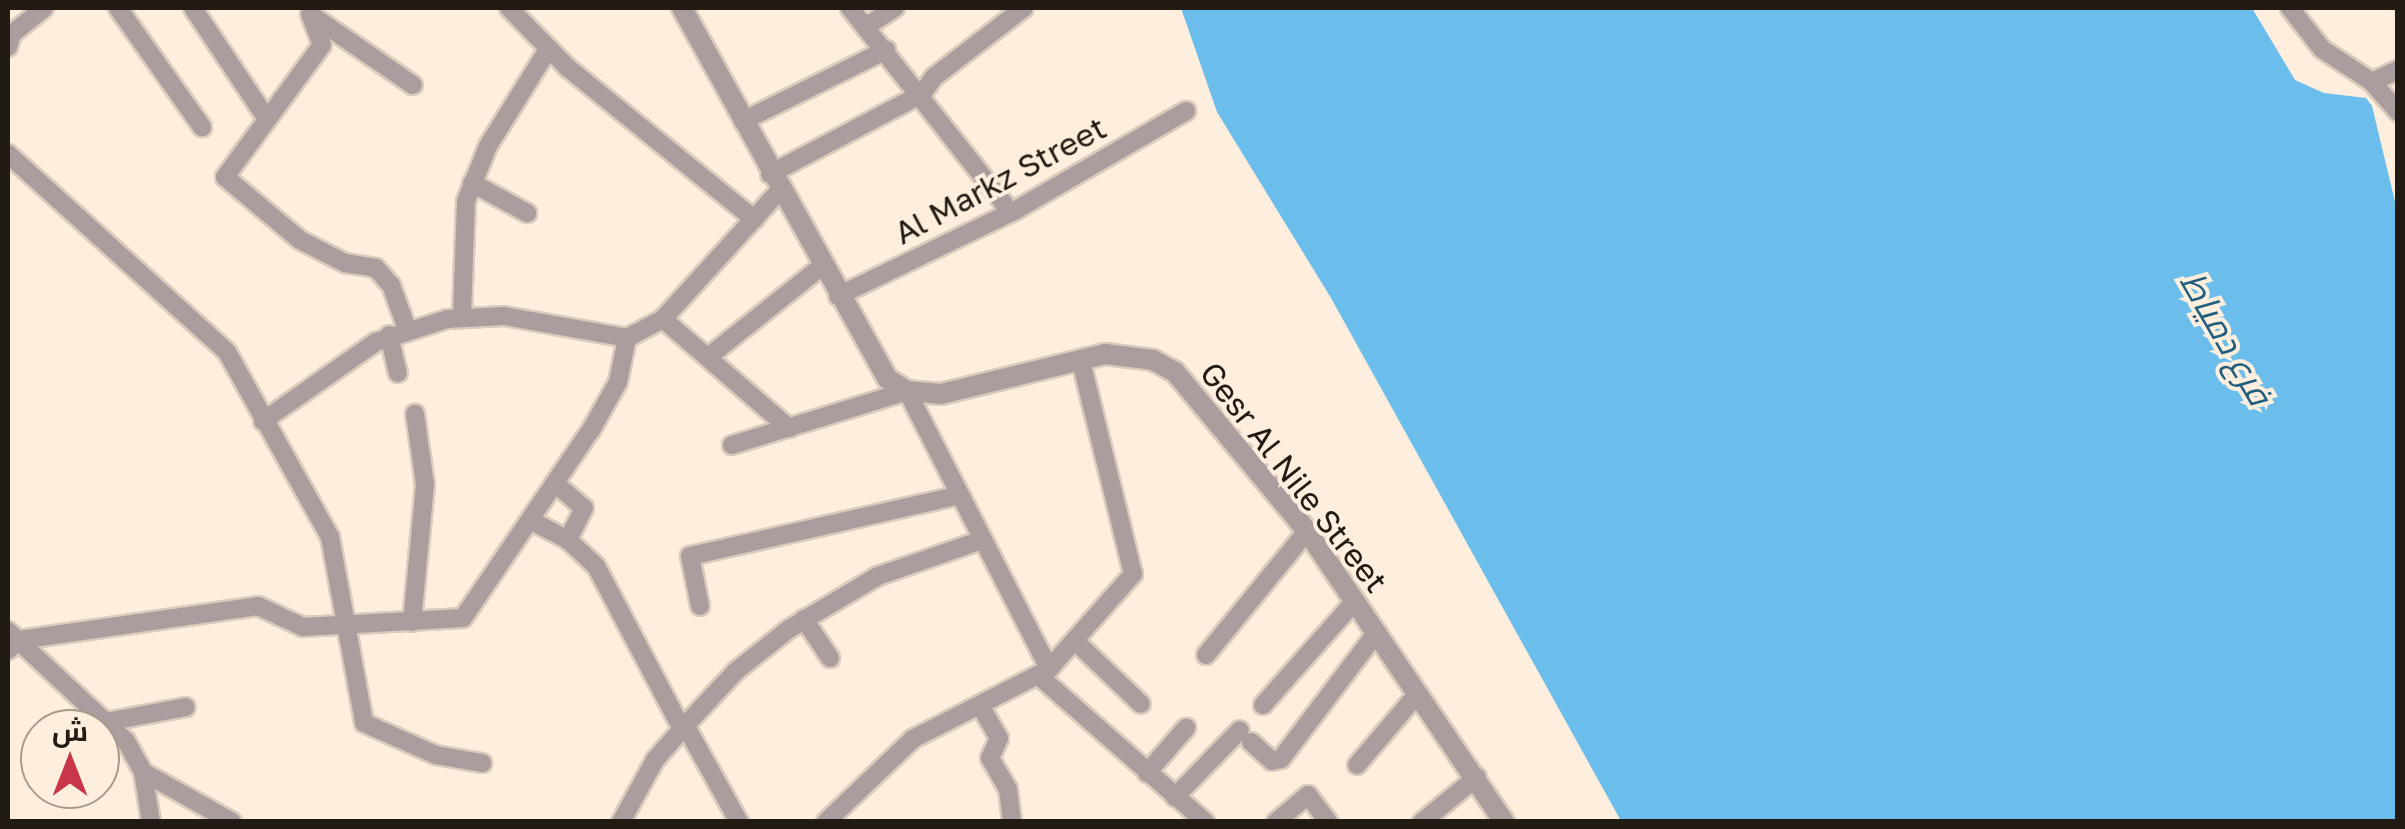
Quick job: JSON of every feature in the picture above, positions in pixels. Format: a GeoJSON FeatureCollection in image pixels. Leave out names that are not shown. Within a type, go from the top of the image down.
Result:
{"type":"FeatureCollection","features":[{"type":"Feature","properties":{"kind":"street"},"geometry":{"type":"LineString","coordinates":[[9,36],[44,8]]}},
{"type":"Feature","properties":{"kind":"street"},"geometry":{"type":"LineString","coordinates":[[118,8],[202,127]]}},
{"type":"Feature","properties":{"kind":"street"},"geometry":{"type":"LineString","coordinates":[[192,8],[265,116]]}},
{"type":"Feature","properties":{"kind":"street"},"geometry":{"type":"LineString","coordinates":[[509,8],[549,48],[754,219]]}},
{"type":"Feature","properties":{"kind":"street"},"geometry":{"type":"LineString","coordinates":[[682,8],[881,371],[907,391],[1044,672],[1196,820]]}},
{"type":"Feature","properties":{"kind":"street"},"geometry":{"type":"LineString","coordinates":[[850,8],[922,94],[1004,204]]}},
{"type":"Feature","properties":{"kind":"street"},"geometry":{"type":"LineString","coordinates":[[868,26],[895,8]]}},
{"type":"Feature","properties":{"kind":"street"},"geometry":{"type":"LineString","coordinates":[[263,421],[398,332],[462,315],[627,338],[663,318],[754,219],[775,183],[922,94],[934,77],[1024,8]]}},
{"type":"Feature","properties":{"kind":"street"},"geometry":{"type":"LineString","coordinates":[[2290,8],[2322,49],[2372,82],[2398,112]]}},
{"type":"Feature","properties":{"kind":"street"},"geometry":{"type":"LineString","coordinates":[[308,11],[322,45],[230,163],[227,182],[300,240],[345,263],[376,268],[391,285],[398,332],[398,374]]}},
{"type":"Feature","properties":{"kind":"street"},"geometry":{"type":"LineString","coordinates":[[308,11],[413,85]]}},
{"type":"Feature","properties":{"kind":"street"},"geometry":{"type":"LineString","coordinates":[[462,315],[463,234],[472,183],[549,48]]}},
{"type":"Feature","properties":{"kind":"street"},"geometry":{"type":"LineString","coordinates":[[743,121],[886,50]]}},
{"type":"Feature","properties":{"kind":"street"},"geometry":{"type":"LineString","coordinates":[[2372,82],[2398,70]]}},
{"type":"Feature","properties":{"kind":"street","name":"Al Markz Street"},"geometry":{"type":"LineString","coordinates":[[838,296],[1016,210],[1186,111]]}},
{"type":"Feature","properties":{"kind":"street"},"geometry":{"type":"LineString","coordinates":[[8,154],[228,352],[330,538],[364,723],[436,755],[482,763]]}},
{"type":"Feature","properties":{"kind":"street"},"geometry":{"type":"LineString","coordinates":[[472,183],[527,213]]}},
{"type":"Feature","properties":{"kind":"street"},"geometry":{"type":"LineString","coordinates":[[708,356],[822,266]]}},
{"type":"Feature","properties":{"kind":"street"},"geometry":{"type":"LineString","coordinates":[[663,318],[789,428]]}},
{"type":"Feature","properties":{"kind":"street"},"geometry":{"type":"LineString","coordinates":[[11,640],[258,606],[303,627],[468,616],[618,382],[627,338]]}},
{"type":"Feature","properties":{"kind":"street","name":"Gesr Al Nile Street"},"geometry":{"type":"LineString","coordinates":[[907,391],[972,388],[1081,360],[1130,354],[1175,372],[1307,531],[1504,822]]}},
{"type":"Feature","properties":{"kind":"street"},"geometry":{"type":"LineString","coordinates":[[826,822],[913,739],[1044,672],[1126,585],[1136,564],[1081,360]]}},
{"type":"Feature","properties":{"kind":"street"},"geometry":{"type":"LineString","coordinates":[[732,444],[907,391]]}},
{"type":"Feature","properties":{"kind":"street"},"geometry":{"type":"LineString","coordinates":[[412,622],[425,485],[414,414]]}},
{"type":"Feature","properties":{"kind":"street"},"geometry":{"type":"LineString","coordinates":[[556,484],[584,508],[568,540]]}},
{"type":"Feature","properties":{"kind":"street"},"geometry":{"type":"LineString","coordinates":[[700,606],[690,556],[956,496]]}},
{"type":"Feature","properties":{"kind":"street"},"geometry":{"type":"LineString","coordinates":[[532,520],[568,540],[596,566],[739,822]]}},
{"type":"Feature","properties":{"kind":"street"},"geometry":{"type":"LineString","coordinates":[[1206,655],[1307,531]]}},
{"type":"Feature","properties":{"kind":"street"},"geometry":{"type":"LineString","coordinates":[[621,822],[655,760],[736,671],[804,619],[878,576],[979,541]]}},
{"type":"Feature","properties":{"kind":"street"},"geometry":{"type":"LineString","coordinates":[[1264,705],[1355,601]]}},
{"type":"Feature","properties":{"kind":"street"},"geometry":{"type":"LineString","coordinates":[[804,619],[830,658]]}},
{"type":"Feature","properties":{"kind":"street"},"geometry":{"type":"LineString","coordinates":[[1174,797],[1246,736],[1272,761],[1282,759],[1376,632]]}},
{"type":"Feature","properties":{"kind":"street"},"geometry":{"type":"LineString","coordinates":[[11,640],[91,709]]}},
{"type":"Feature","properties":{"kind":"street"},"geometry":{"type":"LineString","coordinates":[[1074,642],[1141,704]]}},
{"type":"Feature","properties":{"kind":"street"},"geometry":{"type":"LineString","coordinates":[[1358,765],[1418,693]]}},
{"type":"Feature","properties":{"kind":"street"},"geometry":{"type":"LineString","coordinates":[[981,707],[1000,738],[990,758],[1008,789],[1012,822]]}},
{"type":"Feature","properties":{"kind":"street"},"geometry":{"type":"LineString","coordinates":[[120,720],[186,708]]}},
{"type":"Feature","properties":{"kind":"street"},"geometry":{"type":"LineString","coordinates":[[1147,773],[1186,728]]}},
{"type":"Feature","properties":{"kind":"street"},"geometry":{"type":"LineString","coordinates":[[120,741],[143,772],[232,822]]}},
{"type":"Feature","properties":{"kind":"street"},"geometry":{"type":"LineString","coordinates":[[143,772],[151,822]]}},
{"type":"Feature","properties":{"kind":"street"},"geometry":{"type":"LineString","coordinates":[[1422,822],[1476,778]]}},
{"type":"Feature","properties":{"kind":"street"},"geometry":{"type":"LineString","coordinates":[[1276,822],[1308,795],[1328,822]]}},
{"type":"Feature","properties":{"kind":"water","name":"فرع دمياط"},"geometry":{"type":"Polygon","coordinates":[[[1181,8],[2252,8],[2295,80],[2324,93],[2366,98],[2372,106],[2397,210],[2397,821],[1621,821],[1331,298],[1217,112],[1181,8]]]}}]}
